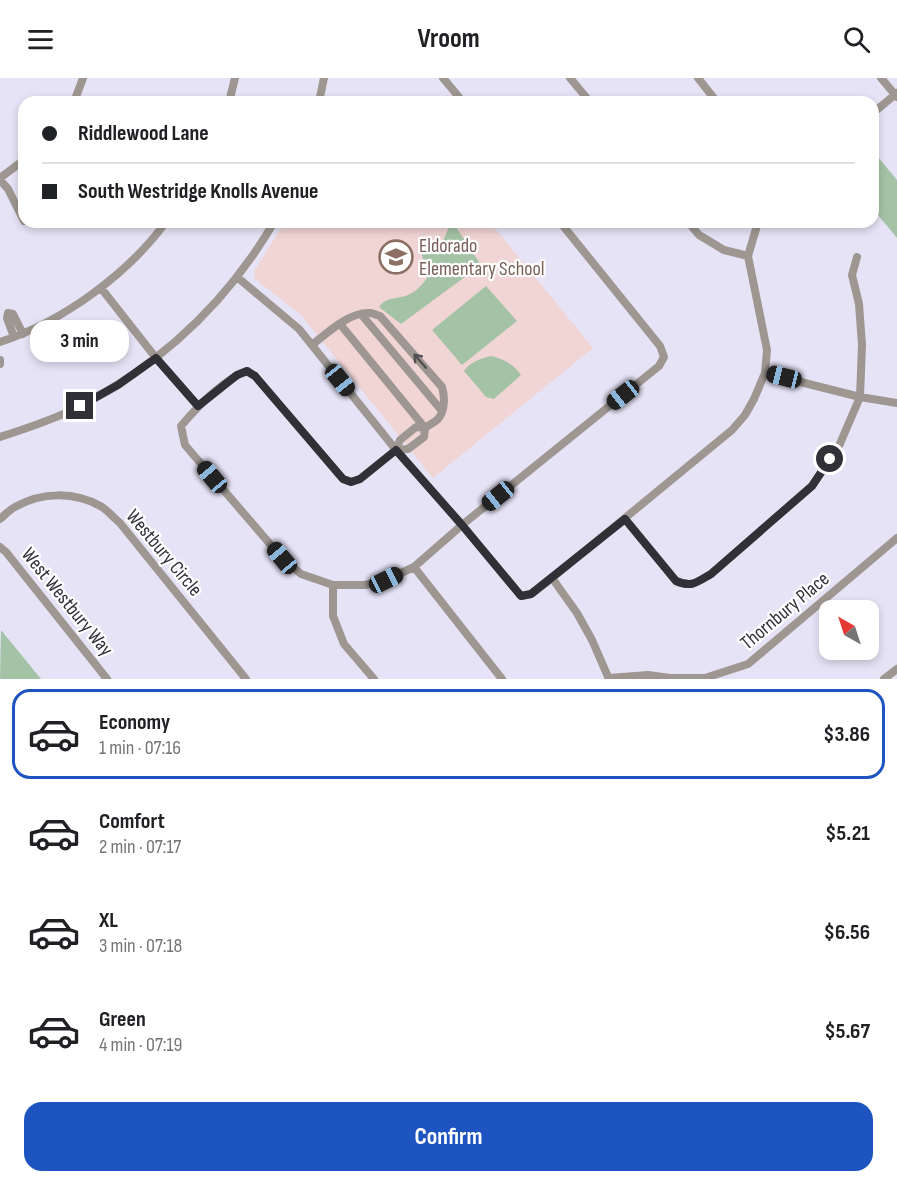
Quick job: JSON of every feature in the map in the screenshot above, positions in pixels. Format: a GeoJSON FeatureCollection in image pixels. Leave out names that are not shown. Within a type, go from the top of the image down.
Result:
{"type":"FeatureCollection","features":[{"type":"Feature","properties":{"kind":"street"},"geometry":{"type":"LineString","coordinates":[[76,96],[83,78]]}},
{"type":"Feature","properties":{"kind":"street"},"geometry":{"type":"LineString","coordinates":[[230,96],[235,78]]}},
{"type":"Feature","properties":{"kind":"street"},"geometry":{"type":"LineString","coordinates":[[320,96],[324,78]]}},
{"type":"Feature","properties":{"kind":"street"},"geometry":{"type":"LineString","coordinates":[[443,78],[458,96]]}},
{"type":"Feature","properties":{"kind":"street"},"geometry":{"type":"LineString","coordinates":[[570,78],[585,96]]}},
{"type":"Feature","properties":{"kind":"street"},"geometry":{"type":"LineString","coordinates":[[698,78],[712,96]]}},
{"type":"Feature","properties":{"kind":"street"},"geometry":{"type":"LineString","coordinates":[[879,108],[896,95],[881,78]]}},
{"type":"Feature","properties":{"kind":"street"},"geometry":{"type":"LineString","coordinates":[[18,165],[0,179],[8,189],[18,210]]}},
{"type":"Feature","properties":{"kind":"street"},"geometry":{"type":"LineString","coordinates":[[0,342],[39,326],[101,288],[138,256],[161,228]]}},
{"type":"Feature","properties":{"kind":"street"},"geometry":{"type":"LineString","coordinates":[[0,437],[41,424],[80,406],[118,385],[156,358],[192,327],[220,298],[270,228]]}},
{"type":"Feature","properties":{"kind":"street"},"geometry":{"type":"LineString","coordinates":[[312,345],[349,318],[372,313],[381,316],[442,387],[444,394],[439,418],[425,428],[416,427],[400,440],[396,450],[360,479],[351,482],[343,479],[255,376],[247,371],[237,375],[198,406],[181,426],[185,445],[282,558],[301,574],[333,585],[365,585],[386,580],[414,567],[462,525],[659,366],[664,357],[660,346],[565,228]]}},
{"type":"Feature","properties":{"kind":"street"},"geometry":{"type":"LineString","coordinates":[[693,228],[699,235],[724,250],[748,256]]}},
{"type":"Feature","properties":{"kind":"street"},"geometry":{"type":"LineString","coordinates":[[237,277],[299,329],[396,450],[521,596],[531,594],[625,519],[732,430],[744,415],[765,373],[767,350],[748,256],[756,228]]}},
{"type":"Feature","properties":{"kind":"street"},"geometry":{"type":"LineString","coordinates":[[625,519],[676,581],[685,585],[693,584],[711,574],[812,486],[839,446],[860,397],[862,345],[859,304],[852,275],[857,257]]}},
{"type":"Feature","properties":{"kind":"street"},"geometry":{"type":"LineString","coordinates":[[101,288],[156,358],[198,406]]}},
{"type":"Feature","properties":{"kind":"street"},"geometry":{"type":"LineString","coordinates":[[14,337],[6,318],[8,313],[13,314],[23,334]]}},
{"type":"Feature","properties":{"kind":"street"},"geometry":{"type":"LineString","coordinates":[[361,314],[442,411]]}},
{"type":"Feature","properties":{"kind":"street"},"geometry":{"type":"LineString","coordinates":[[340,324],[425,428]]}},
{"type":"Feature","properties":{"kind":"street"},"geometry":{"type":"LineString","coordinates":[[765,373],[860,397],[897,403]]}},
{"type":"Feature","properties":{"kind":"street","name":"Westbury Circle"},"geometry":{"type":"LineString","coordinates":[[0,519],[13,508],[37,498],[63,495],[79,498],[102,507],[120,523],[246,679]]}},
{"type":"Feature","properties":{"kind":"street","name":"Thornbury Place"},"geometry":{"type":"LineString","coordinates":[[609,679],[648,675],[670,678],[705,678],[748,664],[897,538]]}},
{"type":"Feature","properties":{"kind":"street","name":"West Westbury Way"},"geometry":{"type":"LineString","coordinates":[[0,548],[6,552],[108,679]]}},
{"type":"Feature","properties":{"kind":"street"},"geometry":{"type":"LineString","coordinates":[[414,567],[502,679]]}},
{"type":"Feature","properties":{"kind":"street"},"geometry":{"type":"LineString","coordinates":[[552,578],[582,622],[609,679]]}},
{"type":"Feature","properties":{"kind":"street"},"geometry":{"type":"LineString","coordinates":[[333,585],[333,616],[344,644],[374,679]]}},
{"type":"Feature","properties":{"kind":"street"},"geometry":{"type":"LineString","coordinates":[[884,679],[897,669]]}},
{"type":"Feature","properties":{"kind":"shaded area"},"geometry":{"type":"Polygon","coordinates":[[[281,228],[495,228],[593,348],[433,478],[300,314],[255,279],[254,271],[281,228]]]}},
{"type":"Feature","properties":{"kind":"green space"},"geometry":{"type":"Polygon","coordinates":[[[879,158],[897,180],[897,238],[879,216],[879,158]]]}},
{"type":"Feature","properties":{"kind":"green space"},"geometry":{"type":"Polygon","coordinates":[[[449,228],[457,228],[481,265],[401,324],[379,307],[386,301],[405,296],[420,287],[428,276],[420,249],[443,241],[449,228]]]}},
{"type":"Feature","properties":{"kind":"green space"},"geometry":{"type":"Polygon","coordinates":[[[486,286],[517,321],[462,365],[432,330],[486,286]]]}},
{"type":"Feature","properties":{"kind":"green space"},"geometry":{"type":"Polygon","coordinates":[[[491,356],[508,362],[521,375],[494,399],[486,397],[464,371],[479,359],[491,356]]]}},
{"type":"Feature","properties":{"kind":"green space"},"geometry":{"type":"Polygon","coordinates":[[[1,630],[41,679],[0,679],[1,630]]]}},
{"type":"Feature","properties":{"kind":"place","name":"Eldorado Elementary School"},"geometry":{"type":"Point","coordinates":[396,257]}},
{"type":"Feature","properties":{"kind":"route"},"geometry":{"type":"LineString","coordinates":[[80,406],[118,385],[156,358],[198,406],[237,375],[247,371],[255,376],[343,479],[351,482],[360,479],[396,450],[521,596],[531,594],[625,519],[676,581],[685,585],[693,584],[711,574],[812,486],[830,459]]}}]}
